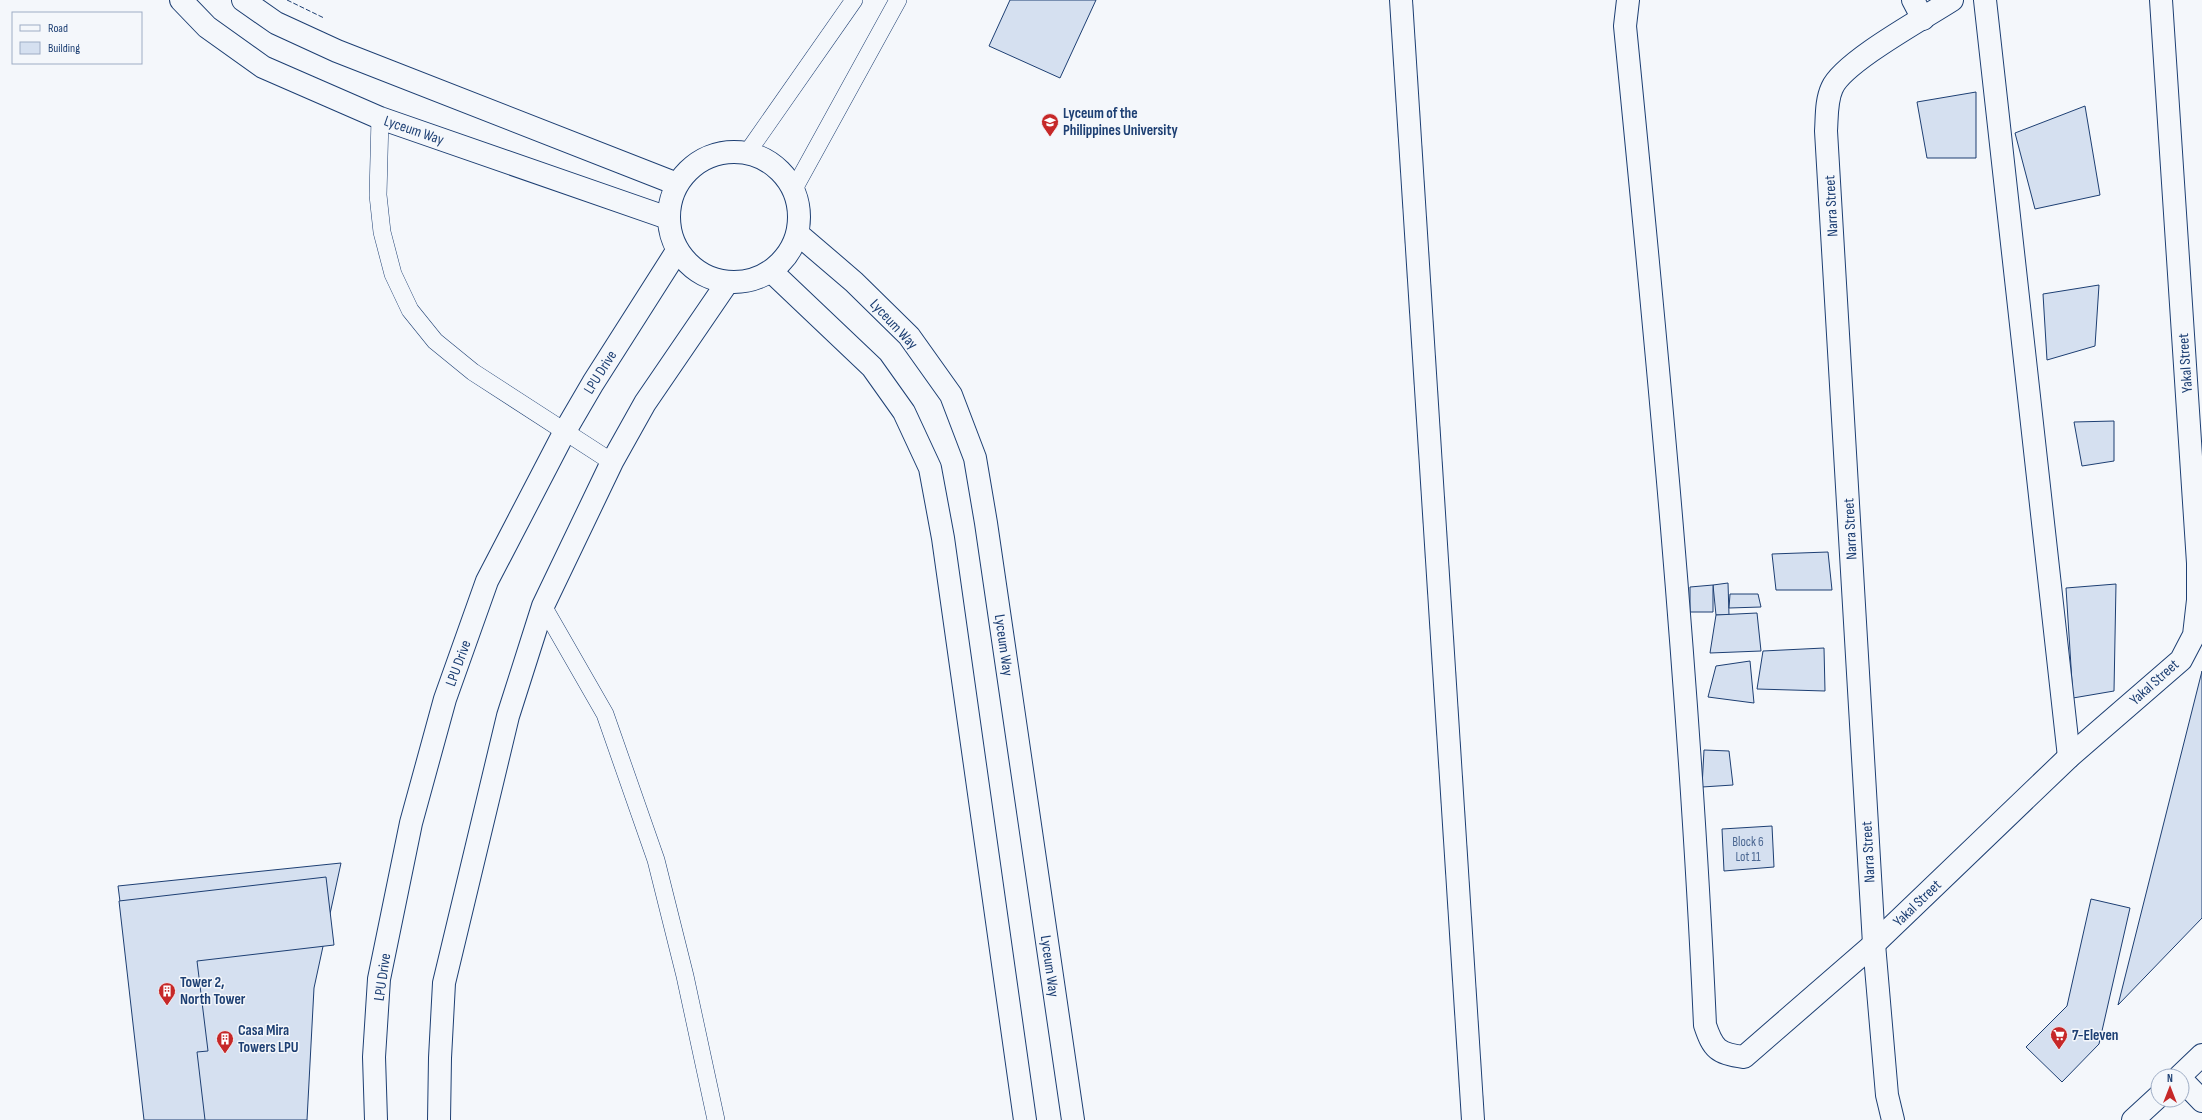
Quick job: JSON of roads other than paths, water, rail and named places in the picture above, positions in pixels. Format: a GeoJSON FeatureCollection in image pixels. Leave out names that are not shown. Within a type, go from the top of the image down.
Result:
{"type":"FeatureCollection","features":[{"type":"Feature","properties":{"kind":"main road","name":"Lyceum Way"},"geometry":{"type":"LineString","coordinates":[[182,0],[207,27],[263,67],[380,118],[668,218]]}},
{"type":"Feature","properties":{"kind":"main road"},"geometry":{"type":"LineString","coordinates":[[243,0],[276,23],[337,51],[677,184]]}},
{"type":"Feature","properties":{"kind":"main road"},"geometry":{"type":"LineString","coordinates":[[1401,0],[1473,1120]]}},
{"type":"Feature","properties":{"kind":"main road","name":"Yakal Street"},"geometry":{"type":"LineString","coordinates":[[1628,0],[1625,26],[1655,329],[1682,645],[1698,857],[1705,1025],[1712,1044],[1733,1056],[1744,1057],[1874,944],[2069,757],[2181,660],[2194,635],[2198,600],[2198,563],[2161,0]]}},
{"type":"Feature","properties":{"kind":"main road","name":"Narra Street"},"geometry":{"type":"LineString","coordinates":[[1893,1120],[1887,1095],[1874,944],[1826,131],[1827,110],[1832,88],[1847,68],[1918,9],[1952,0]]}},
{"type":"Feature","properties":{"kind":"main road"},"geometry":{"type":"LineString","coordinates":[[1985,0],[2069,757]]}},
{"type":"Feature","properties":{"kind":"main road"},"geometry":{"type":"LineString","coordinates":[[727,152],[747,153],[766,160],[782,172],[794,188],[800,211],[798,234],[788,255],[772,272],[751,281],[727,283],[707,277],[696,270],[690,266],[677,251],[670,235],[668,218],[670,201],[677,184],[690,168],[707,158],[727,152]]}},
{"type":"Feature","properties":{"kind":"main road","name":"Lyceum Way"},"geometry":{"type":"LineString","coordinates":[[798,234],[854,282],[909,336],[950,395],[975,458],[986,523],[1073,1120]]}},
{"type":"Feature","properties":{"kind":"main road","name":"LPU Drive"},"geometry":{"type":"LineString","coordinates":[[376,1120],[374,1057],[379,979],[411,823],[446,699],[487,581],[565,431],[593,383],[677,251]]}},
{"type":"Feature","properties":{"kind":"main road"},"geometry":{"type":"LineString","coordinates":[[772,272],[872,367],[904,412],[930,468],[944,546],[1025,1120]]}},
{"type":"Feature","properties":{"kind":"main road"},"geometry":{"type":"LineString","coordinates":[[440,1120],[440,1058],[444,983],[508,716],[543,606],[612,462],[645,403],[727,283]]}},
{"type":"Feature","properties":{"kind":"main road"},"geometry":{"type":"LineString","coordinates":[[2188,1068],[2202,1055]]}},
{"type":"Feature","properties":{"kind":"main road"},"geometry":{"type":"LineString","coordinates":[[2190,1088],[2202,1101]]}},
{"type":"Feature","properties":{"kind":"main road"},"geometry":{"type":"LineString","coordinates":[[2133,1120],[2150,1104]]}},
{"type":"Feature","properties":{"kind":"lane"},"geometry":{"type":"LineString","coordinates":[[747,153],[854,0]]}},
{"type":"Feature","properties":{"kind":"lane"},"geometry":{"type":"LineString","coordinates":[[794,188],[898,0]]}},
{"type":"Feature","properties":{"kind":"lane"},"geometry":{"type":"LineString","coordinates":[[380,118],[378,195],[382,232],[393,274],[410,310],[434,341],[473,372],[612,462]]}},
{"type":"Feature","properties":{"kind":"lane"},"geometry":{"type":"LineString","coordinates":[[543,606],[605,714],[656,860],[685,976],[716,1120]]}},
{"type":"Feature","properties":{"kind":"place","name":"Lyceum of the Philippines University"},"geometry":{"type":"Point","coordinates":[1050,137]}},
{"type":"Feature","properties":{"kind":"place","name":"Tower 2, North Tower"},"geometry":{"type":"Point","coordinates":[167,1006]}},
{"type":"Feature","properties":{"kind":"place","name":"7-Eleven"},"geometry":{"type":"Point","coordinates":[2059,1050]}},
{"type":"Feature","properties":{"kind":"place","name":"Casa Mira Towers LPU"},"geometry":{"type":"Point","coordinates":[225,1054]}}]}
